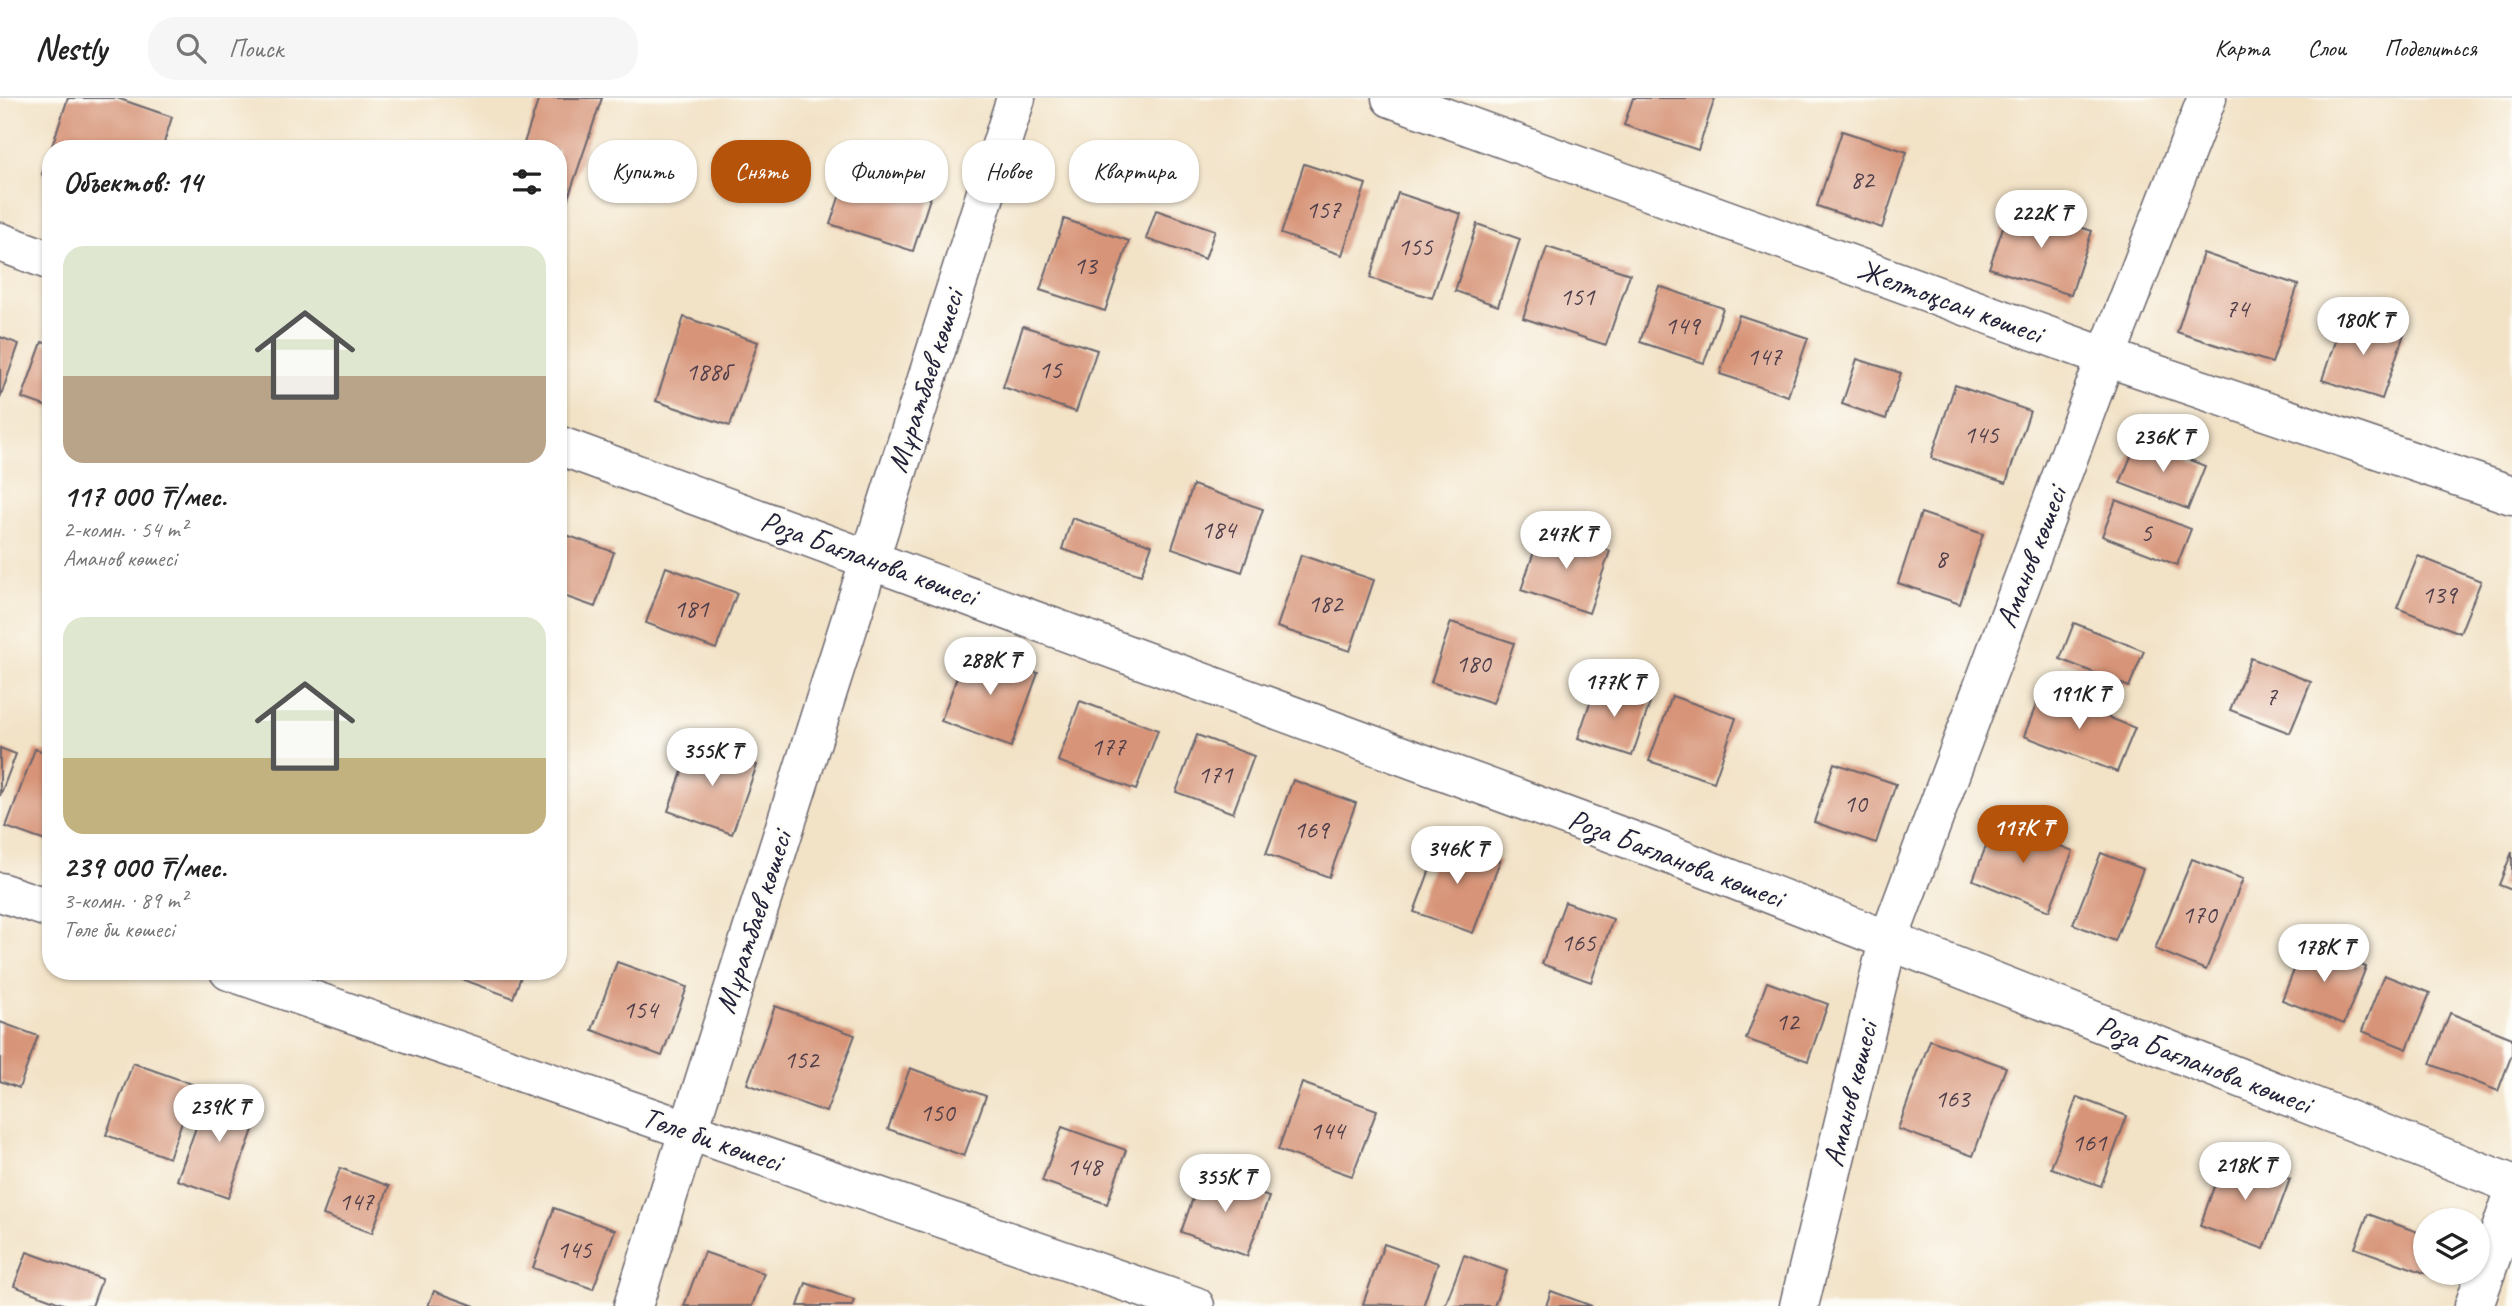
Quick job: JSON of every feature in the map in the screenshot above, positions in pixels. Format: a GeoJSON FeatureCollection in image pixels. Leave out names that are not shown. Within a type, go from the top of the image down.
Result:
{"type":"FeatureCollection","features":[{"type":"Feature","properties":{"kind":"street","name":"Мұратбаев көшесі"},"geometry":{"type":"LineString","coordinates":[[633,1306],[686,1130],[1016,98]]}},
{"type":"Feature","properties":{"kind":"street","name":"Желтоқсан көшесі"},"geometry":{"type":"LineString","coordinates":[[1391,98],[2106,357],[2512,495]]}},
{"type":"Feature","properties":{"kind":"street","name":"Аманов көшесі"},"geometry":{"type":"LineString","coordinates":[[1799,1306],[1888,941],[2106,357],[2207,98]]}},
{"type":"Feature","properties":{"kind":"street"},"geometry":{"type":"LineString","coordinates":[[0,242],[42,258]]}},
{"type":"Feature","properties":{"kind":"street","name":"Роза Бағланова көшесі"},"geometry":{"type":"LineString","coordinates":[[567,448],[869,557],[1650,847],[2512,1184]]}},
{"type":"Feature","properties":{"kind":"street"},"geometry":{"type":"LineString","coordinates":[[0,892],[42,906]]}},
{"type":"Feature","properties":{"kind":"street","name":"Төле би көшесі"},"geometry":{"type":"LineString","coordinates":[[255,980],[1195,1306]]}},
{"type":"Feature","properties":{"kind":"street"},"geometry":{"type":"LineString","coordinates":[[2474,1306],[2512,1198]]}},
{"type":"Feature","properties":{"kind":"building"},"geometry":{"type":"Polygon","coordinates":[[[68,98],[117,98],[172,117],[165,140],[54,140],[68,98]]]}},
{"type":"Feature","properties":{"kind":"building"},"geometry":{"type":"Polygon","coordinates":[[[539,98],[602,98],[567,201],[567,140],[525,140],[539,98]]]}},
{"type":"Feature","properties":{"kind":"building"},"geometry":{"type":"Polygon","coordinates":[[[1633,98],[1715,98],[1698,150],[1624,125],[1633,98]]]}},
{"type":"Feature","properties":{"kind":"building"},"geometry":{"type":"Polygon","coordinates":[[[1842,131],[1907,152],[1882,228],[1817,206],[1842,131]]]}},
{"type":"Feature","properties":{"kind":"building"},"geometry":{"type":"Polygon","coordinates":[[[1304,164],[1366,184],[1342,255],[1281,234],[1304,164]]]}},
{"type":"Feature","properties":{"kind":"building"},"geometry":{"type":"Polygon","coordinates":[[[1398,193],[1461,214],[1432,298],[1370,278],[1398,193]]]}},
{"type":"Feature","properties":{"kind":"building"},"geometry":{"type":"Polygon","coordinates":[[[837,203],[928,203],[913,251],[830,224],[837,203]]]}},
{"type":"Feature","properties":{"kind":"building"},"geometry":{"type":"Polygon","coordinates":[[[2011,204],[2092,231],[2071,295],[1989,268],[2011,204]]]}},
{"type":"Feature","properties":{"kind":"building"},"geometry":{"type":"Polygon","coordinates":[[[1156,210],[1215,230],[1205,259],[1146,239],[1156,210]]]}},
{"type":"Feature","properties":{"kind":"building"},"geometry":{"type":"Polygon","coordinates":[[[1064,219],[1129,241],[1105,311],[1040,290],[1064,219]]]}},
{"type":"Feature","properties":{"kind":"building"},"geometry":{"type":"Polygon","coordinates":[[[1477,224],[1520,239],[1498,306],[1455,291],[1477,224]]]}},
{"type":"Feature","properties":{"kind":"building"},"geometry":{"type":"Polygon","coordinates":[[[1547,247],[1630,274],[1606,345],[1523,318],[1547,247]]]}},
{"type":"Feature","properties":{"kind":"building"},"geometry":{"type":"Polygon","coordinates":[[[2203,253],[2298,285],[2272,363],[2177,332],[2203,253]]]}},
{"type":"Feature","properties":{"kind":"building"},"geometry":{"type":"Polygon","coordinates":[[[1659,286],[1723,308],[1704,363],[1640,342],[1659,286]]]}},
{"type":"Feature","properties":{"kind":"building"},"geometry":{"type":"Polygon","coordinates":[[[2344,314],[2404,334],[2382,399],[2322,380],[2344,314]]]}},
{"type":"Feature","properties":{"kind":"building"},"geometry":{"type":"Polygon","coordinates":[[[1739,315],[1808,338],[1788,396],[1720,374],[1739,315]]]}},
{"type":"Feature","properties":{"kind":"building"},"geometry":{"type":"Polygon","coordinates":[[[684,317],[758,342],[730,426],[656,401],[684,317]]]}},
{"type":"Feature","properties":{"kind":"building"},"geometry":{"type":"Polygon","coordinates":[[[1023,326],[1097,350],[1076,412],[1003,387],[1023,326]]]}},
{"type":"Feature","properties":{"kind":"building"},"geometry":{"type":"Polygon","coordinates":[[[0,337],[19,344],[0,398],[0,337]]]}},
{"type":"Feature","properties":{"kind":"building"},"geometry":{"type":"Polygon","coordinates":[[[42,342],[42,405],[22,398],[42,342]]]}},
{"type":"Feature","properties":{"kind":"building"},"geometry":{"type":"Polygon","coordinates":[[[1857,359],[1901,373],[1886,419],[1842,404],[1857,359]]]}},
{"type":"Feature","properties":{"kind":"building"},"geometry":{"type":"Polygon","coordinates":[[[1955,385],[2030,411],[2006,483],[1931,458],[1955,385]]]}},
{"type":"Feature","properties":{"kind":"building"},"geometry":{"type":"Polygon","coordinates":[[[2138,439],[2205,466],[2188,509],[2120,483],[2138,439]]]}},
{"type":"Feature","properties":{"kind":"building"},"geometry":{"type":"Polygon","coordinates":[[[1193,485],[1263,509],[1242,572],[1172,548],[1193,485]]]}},
{"type":"Feature","properties":{"kind":"building"},"geometry":{"type":"Polygon","coordinates":[[[2116,500],[2191,529],[2177,565],[2102,536],[2116,500]]]}},
{"type":"Feature","properties":{"kind":"building"},"geometry":{"type":"Polygon","coordinates":[[[1921,513],[1983,534],[1960,604],[1898,583],[1921,513]]]}},
{"type":"Feature","properties":{"kind":"building"},"geometry":{"type":"Polygon","coordinates":[[[1072,518],[1152,545],[1141,575],[1062,549],[1072,518]]]}},
{"type":"Feature","properties":{"kind":"building"},"geometry":{"type":"Polygon","coordinates":[[[1542,528],[1610,551],[1589,613],[1521,590],[1542,528]]]}},
{"type":"Feature","properties":{"kind":"building"},"geometry":{"type":"Polygon","coordinates":[[[567,535],[614,552],[595,607],[567,597],[567,535]]]}},
{"type":"Feature","properties":{"kind":"building"},"geometry":{"type":"Polygon","coordinates":[[[1301,555],[1374,580],[1350,651],[1277,627],[1301,555]]]}},
{"type":"Feature","properties":{"kind":"building"},"geometry":{"type":"Polygon","coordinates":[[[2418,556],[2481,581],[2460,633],[2397,608],[2418,556]]]}},
{"type":"Feature","properties":{"kind":"building"},"geometry":{"type":"Polygon","coordinates":[[[666,567],[737,593],[716,649],[646,623],[666,567]]]}},
{"type":"Feature","properties":{"kind":"building"},"geometry":{"type":"Polygon","coordinates":[[[1451,622],[1514,643],[1493,703],[1431,682],[1451,622]]]}},
{"type":"Feature","properties":{"kind":"building"},"geometry":{"type":"Polygon","coordinates":[[[2074,623],[2144,651],[2129,687],[2060,659],[2074,623]]]}},
{"type":"Feature","properties":{"kind":"building"},"geometry":{"type":"Polygon","coordinates":[[[968,647],[1038,673],[1011,747],[941,721],[968,647]]]}},
{"type":"Feature","properties":{"kind":"building"},"geometry":{"type":"Polygon","coordinates":[[[2251,658],[2311,682],[2290,733],[2230,710],[2251,658]]]}},
{"type":"Feature","properties":{"kind":"building"},"geometry":{"type":"Polygon","coordinates":[[[1597,682],[1651,700],[1632,756],[1578,738],[1597,682]]]}},
{"type":"Feature","properties":{"kind":"building"},"geometry":{"type":"Polygon","coordinates":[[[2042,690],[2135,728],[2117,772],[2024,736],[2042,690]]]}},
{"type":"Feature","properties":{"kind":"building"},"geometry":{"type":"Polygon","coordinates":[[[1672,696],[1736,718],[1714,782],[1649,761],[1672,696]]]}},
{"type":"Feature","properties":{"kind":"building"},"geometry":{"type":"Polygon","coordinates":[[[1080,701],[1158,730],[1136,790],[1058,761],[1080,701]]]}},
{"type":"Feature","properties":{"kind":"building"},"geometry":{"type":"Polygon","coordinates":[[[1197,735],[1254,756],[1233,813],[1176,792],[1197,735]]]}},
{"type":"Feature","properties":{"kind":"building"},"geometry":{"type":"Polygon","coordinates":[[[693,741],[757,765],[732,834],[668,811],[693,741]]]}},
{"type":"Feature","properties":{"kind":"building"},"geometry":{"type":"Polygon","coordinates":[[[0,748],[16,754],[0,796],[0,748]]]}},
{"type":"Feature","properties":{"kind":"building"},"geometry":{"type":"Polygon","coordinates":[[[35,749],[42,751],[42,840],[6,827],[35,749]]]}},
{"type":"Feature","properties":{"kind":"building"},"geometry":{"type":"Polygon","coordinates":[[[1834,763],[1896,784],[1876,843],[1814,822],[1834,763]]]}},
{"type":"Feature","properties":{"kind":"building"},"geometry":{"type":"Polygon","coordinates":[[[1293,780],[1356,803],[1329,877],[1266,854],[1293,780]]]}},
{"type":"Feature","properties":{"kind":"building"},"geometry":{"type":"Polygon","coordinates":[[[1996,820],[2073,851],[2049,911],[1973,880],[1996,820]]]}},
{"type":"Feature","properties":{"kind":"building"},"geometry":{"type":"Polygon","coordinates":[[[1441,840],[1500,861],[1473,933],[1414,912],[1441,840]]]}},
{"type":"Feature","properties":{"kind":"building"},"geometry":{"type":"Polygon","coordinates":[[[2512,852],[2512,890],[2499,885],[2512,852]]]}},
{"type":"Feature","properties":{"kind":"building"},"geometry":{"type":"Polygon","coordinates":[[[2101,853],[2143,869],[2115,941],[2073,924],[2101,853]]]}},
{"type":"Feature","properties":{"kind":"building"},"geometry":{"type":"Polygon","coordinates":[[[2192,859],[2243,879],[2206,970],[2155,949],[2192,859]]]}},
{"type":"Feature","properties":{"kind":"building"},"geometry":{"type":"Polygon","coordinates":[[[1565,902],[1613,919],[1591,982],[1542,964],[1565,902]]]}},
{"type":"Feature","properties":{"kind":"building"},"geometry":{"type":"Polygon","coordinates":[[[2305,943],[2366,967],[2344,1024],[2282,1000],[2305,943]]]}},
{"type":"Feature","properties":{"kind":"building"},"geometry":{"type":"Polygon","coordinates":[[[617,962],[687,987],[662,1056],[592,1030],[617,962]]]}},
{"type":"Feature","properties":{"kind":"building"},"geometry":{"type":"Polygon","coordinates":[[[2384,975],[2430,993],[2407,1049],[2362,1031],[2384,975]]]}},
{"type":"Feature","properties":{"kind":"building"},"geometry":{"type":"Polygon","coordinates":[[[464,980],[520,980],[513,998],[464,980]]]}},
{"type":"Feature","properties":{"kind":"building"},"geometry":{"type":"Polygon","coordinates":[[[1767,982],[1828,1004],[1808,1061],[1746,1039],[1767,982]]]}},
{"type":"Feature","properties":{"kind":"building"},"geometry":{"type":"Polygon","coordinates":[[[775,1006],[855,1035],[826,1112],[747,1084],[775,1006]]]}},
{"type":"Feature","properties":{"kind":"building"},"geometry":{"type":"Polygon","coordinates":[[[2450,1013],[2512,1038],[2512,1054],[2498,1091],[2430,1064],[2450,1013]]]}},
{"type":"Feature","properties":{"kind":"building"},"geometry":{"type":"Polygon","coordinates":[[[0,1022],[38,1036],[19,1088],[0,1081],[0,1022]]]}},
{"type":"Feature","properties":{"kind":"building"},"geometry":{"type":"Polygon","coordinates":[[[1930,1040],[2006,1067],[1973,1156],[1898,1129],[1930,1040]]]}},
{"type":"Feature","properties":{"kind":"building"},"geometry":{"type":"Polygon","coordinates":[[[133,1063],[195,1085],[169,1158],[106,1135],[133,1063]]]}},
{"type":"Feature","properties":{"kind":"building"},"geometry":{"type":"Polygon","coordinates":[[[910,1068],[986,1096],[964,1156],[888,1129],[910,1068]]]}},
{"type":"Feature","properties":{"kind":"building"},"geometry":{"type":"Polygon","coordinates":[[[1302,1083],[1377,1110],[1352,1176],[1278,1150],[1302,1083]]]}},
{"type":"Feature","properties":{"kind":"building"},"geometry":{"type":"Polygon","coordinates":[[[210,1089],[261,1108],[228,1198],[177,1180],[210,1089]]]}},
{"type":"Feature","properties":{"kind":"building"},"geometry":{"type":"Polygon","coordinates":[[[2077,1097],[2127,1116],[2101,1186],[2051,1168],[2077,1097]]]}},
{"type":"Feature","properties":{"kind":"building"},"geometry":{"type":"Polygon","coordinates":[[[1062,1127],[1126,1150],[1107,1204],[1042,1181],[1062,1127]]]}},
{"type":"Feature","properties":{"kind":"building"},"geometry":{"type":"Polygon","coordinates":[[[2225,1156],[2290,1179],[2264,1249],[2200,1226],[2225,1156]]]}},
{"type":"Feature","properties":{"kind":"building"},"geometry":{"type":"Polygon","coordinates":[[[340,1168],[389,1186],[372,1233],[323,1215],[340,1168]]]}},
{"type":"Feature","properties":{"kind":"building"},"geometry":{"type":"Polygon","coordinates":[[[1202,1173],[1269,1197],[1247,1256],[1181,1232],[1202,1173]]]}},
{"type":"Feature","properties":{"kind":"building"},"geometry":{"type":"Polygon","coordinates":[[[554,1208],[615,1230],[593,1289],[533,1268],[554,1208]]]}},
{"type":"Feature","properties":{"kind":"building"},"geometry":{"type":"Polygon","coordinates":[[[2368,1214],[2413,1230],[2413,1269],[2355,1248],[2368,1214]]]}},
{"type":"Feature","properties":{"kind":"building"},"geometry":{"type":"Polygon","coordinates":[[[1384,1244],[1438,1263],[1423,1306],[1363,1304],[1384,1244]]]}},
{"type":"Feature","properties":{"kind":"building"},"geometry":{"type":"Polygon","coordinates":[[[27,1252],[102,1279],[92,1306],[68,1306],[14,1286],[27,1252]]]}},
{"type":"Feature","properties":{"kind":"building"},"geometry":{"type":"Polygon","coordinates":[[[704,1252],[764,1273],[752,1306],[684,1306],[704,1252]]]}},
{"type":"Feature","properties":{"kind":"building"},"geometry":{"type":"Polygon","coordinates":[[[1464,1255],[1507,1271],[1494,1306],[1445,1306],[1464,1255]]]}},
{"type":"Feature","properties":{"kind":"building"},"geometry":{"type":"Polygon","coordinates":[[[806,1283],[854,1300],[852,1306],[798,1306],[806,1283]]]}},
{"type":"Feature","properties":{"kind":"building"},"geometry":{"type":"Polygon","coordinates":[[[434,1291],[475,1306],[428,1306],[434,1291]]]}},
{"type":"Feature","properties":{"kind":"building"},"geometry":{"type":"Polygon","coordinates":[[[1551,1291],[1592,1306],[1546,1306],[1551,1291]]]}}]}
